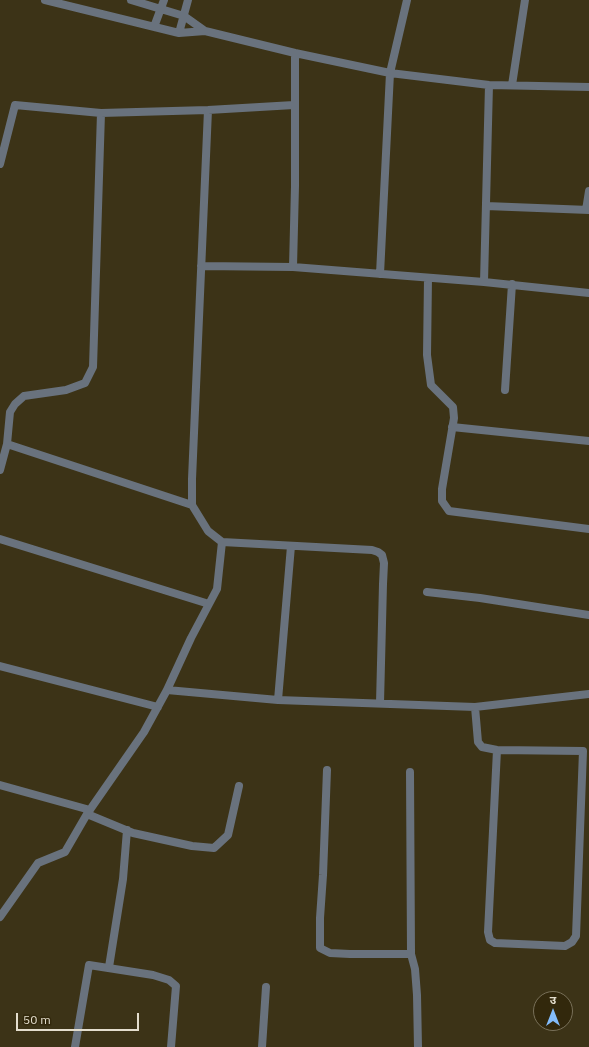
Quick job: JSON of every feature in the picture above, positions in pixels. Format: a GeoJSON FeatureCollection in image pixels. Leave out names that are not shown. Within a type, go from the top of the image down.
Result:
{"type":"FeatureCollection","features":[{"type":"Feature","properties":{"kind":"street"},"geometry":{"type":"LineString","coordinates":[[45,0],[178,33],[205,31],[295,53],[390,73],[489,85],[589,87]]}},
{"type":"Feature","properties":{"kind":"street"},"geometry":{"type":"LineString","coordinates":[[131,0],[184,16],[205,31]]}},
{"type":"Feature","properties":{"kind":"street"},"geometry":{"type":"LineString","coordinates":[[154,27],[164,0]]}},
{"type":"Feature","properties":{"kind":"street"},"geometry":{"type":"LineString","coordinates":[[178,33],[188,0]]}},
{"type":"Feature","properties":{"kind":"street"},"geometry":{"type":"LineString","coordinates":[[380,274],[390,73],[407,0]]}},
{"type":"Feature","properties":{"kind":"street"},"geometry":{"type":"LineString","coordinates":[[512,86],[525,0]]}},
{"type":"Feature","properties":{"kind":"street"},"geometry":{"type":"LineString","coordinates":[[293,267],[295,186],[295,53]]}},
{"type":"Feature","properties":{"kind":"street"},"geometry":{"type":"LineString","coordinates":[[484,282],[489,85]]}},
{"type":"Feature","properties":{"kind":"street"},"geometry":{"type":"LineString","coordinates":[[0,164],[15,105],[102,113],[208,110],[294,105]]}},
{"type":"Feature","properties":{"kind":"street"},"geometry":{"type":"LineString","coordinates":[[208,110],[192,505],[208,531],[222,542],[372,550],[382,555],[384,563],[380,703]]}},
{"type":"Feature","properties":{"kind":"street"},"geometry":{"type":"LineString","coordinates":[[0,470],[7,444],[10,412],[15,404],[24,396],[66,390],[85,383],[93,367],[102,113]]}},
{"type":"Feature","properties":{"kind":"street"},"geometry":{"type":"LineString","coordinates":[[486,206],[588,210],[589,191]]}},
{"type":"Feature","properties":{"kind":"street"},"geometry":{"type":"LineString","coordinates":[[201,266],[293,267],[512,284],[589,293]]}},
{"type":"Feature","properties":{"kind":"street"},"geometry":{"type":"LineString","coordinates":[[428,278],[427,355],[431,385],[453,406],[454,418],[442,489],[442,502],[449,511],[589,529]]}},
{"type":"Feature","properties":{"kind":"street"},"geometry":{"type":"LineString","coordinates":[[505,390],[512,284]]}},
{"type":"Feature","properties":{"kind":"street"},"geometry":{"type":"LineString","coordinates":[[452,428],[589,441]]}},
{"type":"Feature","properties":{"kind":"street"},"geometry":{"type":"LineString","coordinates":[[7,444],[192,505]]}},
{"type":"Feature","properties":{"kind":"street"},"geometry":{"type":"LineString","coordinates":[[0,539],[209,604]]}},
{"type":"Feature","properties":{"kind":"street"},"geometry":{"type":"LineString","coordinates":[[0,917],[38,863],[65,852],[88,812],[144,732],[167,690],[191,638],[217,589],[222,542]]}},
{"type":"Feature","properties":{"kind":"street"},"geometry":{"type":"LineString","coordinates":[[278,700],[291,546]]}},
{"type":"Feature","properties":{"kind":"street"},"geometry":{"type":"LineString","coordinates":[[427,592],[480,598],[589,615]]}},
{"type":"Feature","properties":{"kind":"street"},"geometry":{"type":"LineString","coordinates":[[0,666],[158,707]]}},
{"type":"Feature","properties":{"kind":"street"},"geometry":{"type":"LineString","coordinates":[[167,690],[278,700],[475,707],[589,694]]}},
{"type":"Feature","properties":{"kind":"street"},"geometry":{"type":"LineString","coordinates":[[475,707],[478,742],[482,747],[497,750],[583,751],[576,936],[572,942],[565,946],[495,943],[490,940],[488,932],[497,750]]}},
{"type":"Feature","properties":{"kind":"street"},"geometry":{"type":"LineString","coordinates":[[327,770],[320,948],[330,953],[411,954]]}},
{"type":"Feature","properties":{"kind":"street"},"geometry":{"type":"LineString","coordinates":[[410,772],[411,954],[415,969],[417,995],[418,1047]]}},
{"type":"Feature","properties":{"kind":"street"},"geometry":{"type":"LineString","coordinates":[[0,785],[88,812],[127,830],[192,846],[214,848],[228,835],[240,786]]}},
{"type":"Feature","properties":{"kind":"street"},"geometry":{"type":"LineString","coordinates":[[109,967],[123,879],[127,830]]}},
{"type":"Feature","properties":{"kind":"street"},"geometry":{"type":"LineString","coordinates":[[75,1047],[89,965],[153,975],[170,980],[176,986],[171,1047]]}},
{"type":"Feature","properties":{"kind":"street"},"geometry":{"type":"LineString","coordinates":[[262,1047],[266,987]]}}]}
